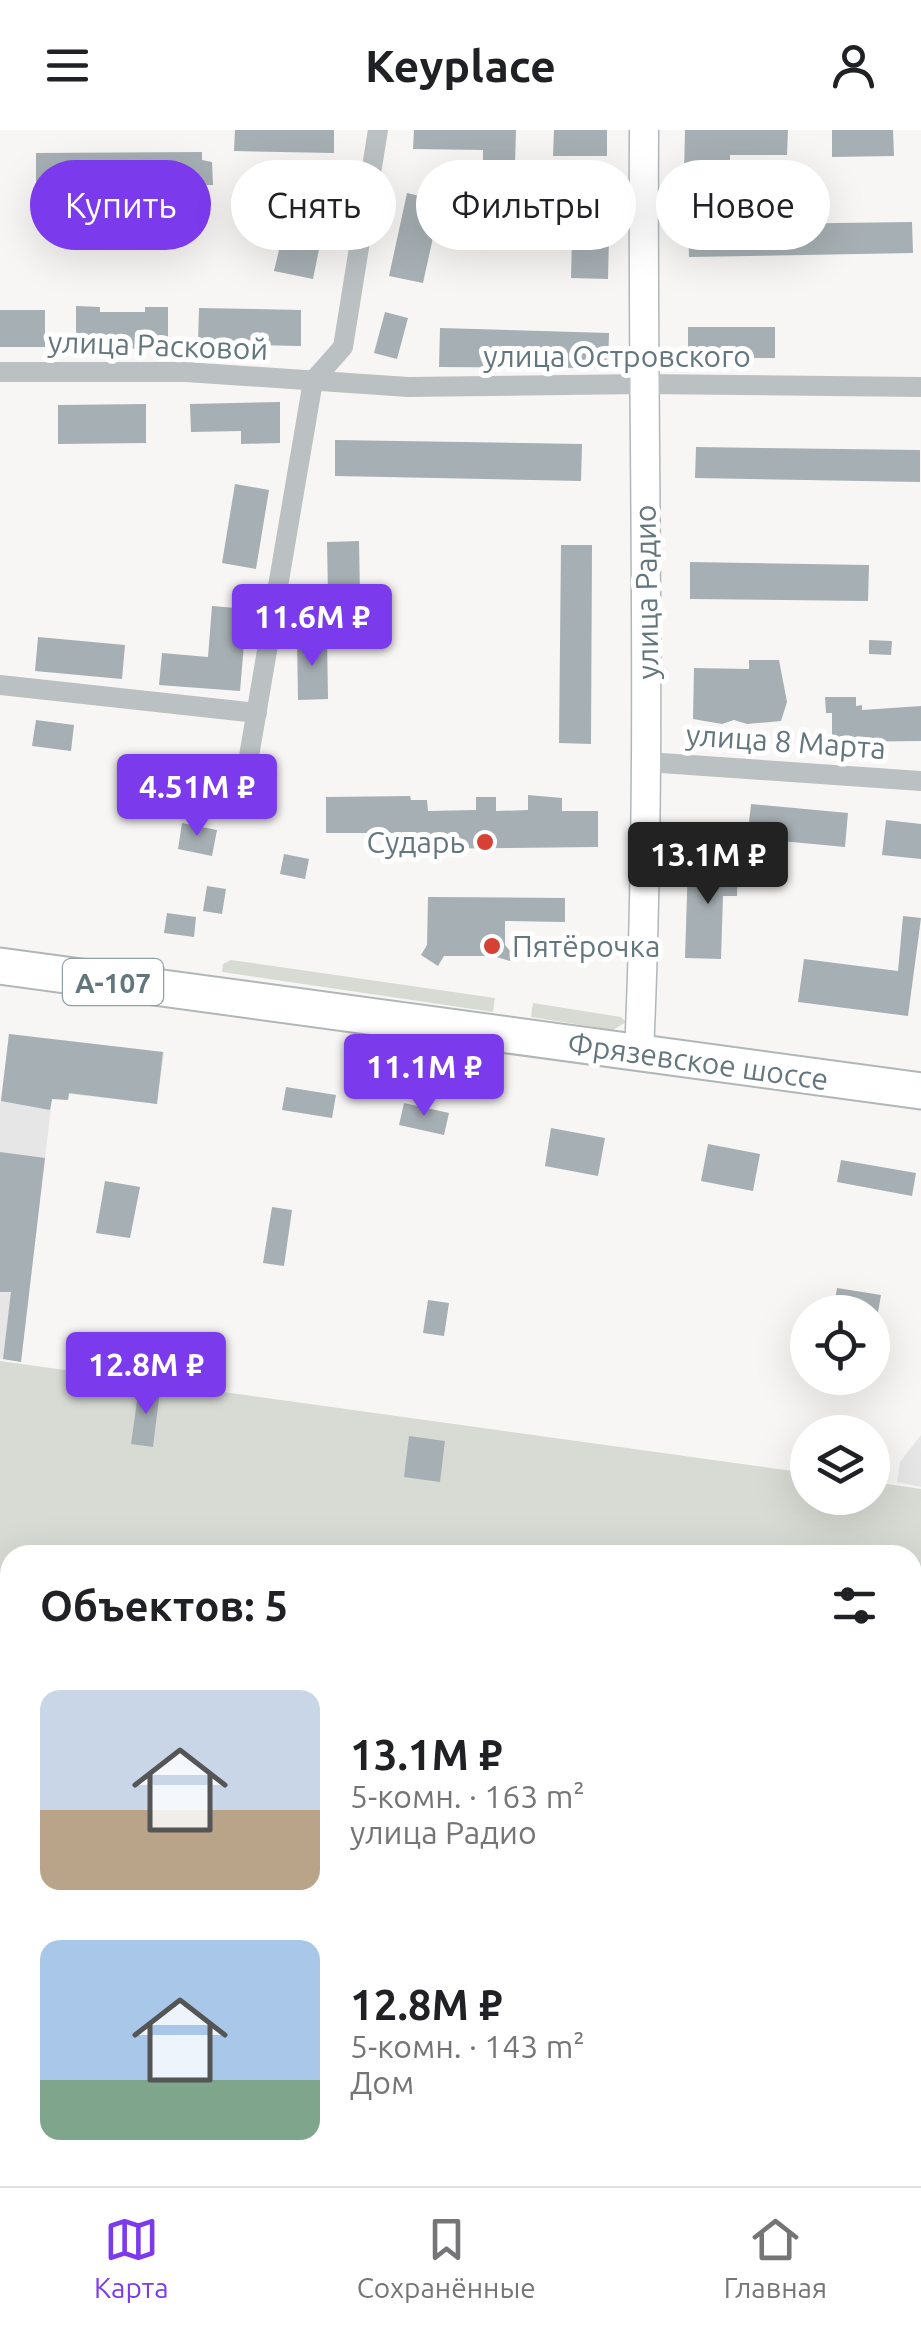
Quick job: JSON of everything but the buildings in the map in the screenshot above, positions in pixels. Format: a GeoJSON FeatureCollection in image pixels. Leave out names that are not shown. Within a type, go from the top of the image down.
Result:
{"type":"FeatureCollection","features":[{"type":"Feature","properties":{"kind":"highway","name":"Фрязевское шоссе"},"geometry":{"type":"LineString","coordinates":[[0,966],[921,1091]]}},
{"type":"Feature","properties":{"kind":"main road","name":"улица Радио"},"geometry":{"type":"LineString","coordinates":[[639,1053],[648,762],[642,384],[644,130]]}},
{"type":"Feature","properties":{"kind":"street"},"geometry":{"type":"LineString","coordinates":[[246,774],[314,381],[343,347],[378,130]]}},
{"type":"Feature","properties":{"kind":"street","name":"улица Расковой"},"geometry":{"type":"LineString","coordinates":[[0,372],[186,372],[314,381]]}},
{"type":"Feature","properties":{"kind":"street","name":"улица Островского"},"geometry":{"type":"LineString","coordinates":[[314,381],[408,387],[921,387]]}},
{"type":"Feature","properties":{"kind":"street"},"geometry":{"type":"LineString","coordinates":[[0,686],[257,713]]}},
{"type":"Feature","properties":{"kind":"street","name":"улица 8 Марта"},"geometry":{"type":"LineString","coordinates":[[648,762],[921,781]]}},
{"type":"Feature","properties":{"kind":"shaded area"},"geometry":{"type":"Polygon","coordinates":[[[231,960],[495,998],[493,1012],[222,972],[223,964],[231,960]]]}},
{"type":"Feature","properties":{"kind":"shaded area"},"geometry":{"type":"Polygon","coordinates":[[[533,1003],[621,1017],[626,1022],[613,1030],[531,1017],[533,1003]]]}},
{"type":"Feature","properties":{"kind":"shaded area"},"geometry":{"type":"Polygon","coordinates":[[[9,1034],[164,1052],[157,1104],[69,1094],[68,1100],[52,1099],[21,1362],[0,1359],[0,1105],[9,1034]]]}},
{"type":"Feature","properties":{"kind":"shaded area"},"geometry":{"type":"Polygon","coordinates":[[[0,1361],[790,1471],[790,1515],[890,1515],[890,1484],[921,1489],[921,1545],[0,1545],[0,1361]]]}},
{"type":"Feature","properties":{"kind":"shaded area"},"geometry":{"type":"Polygon","coordinates":[[[921,1435],[921,1487],[897,1482],[900,1462],[921,1435]]]}},
{"type":"Feature","properties":{"kind":"place","name":"Сударь"},"geometry":{"type":"Point","coordinates":[485,842]}},
{"type":"Feature","properties":{"kind":"place","name":"Пятёрочка"},"geometry":{"type":"Point","coordinates":[492,946]}}]}
